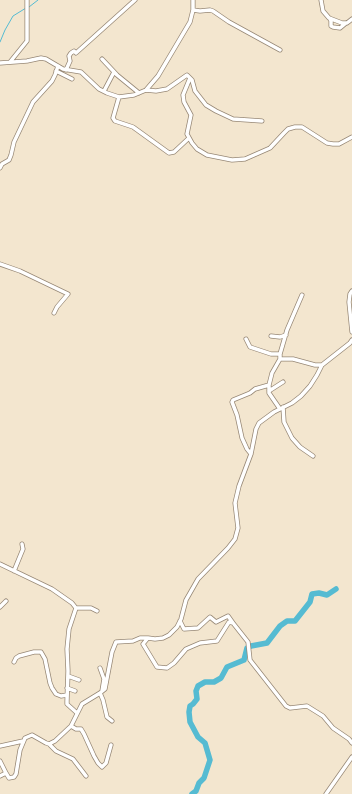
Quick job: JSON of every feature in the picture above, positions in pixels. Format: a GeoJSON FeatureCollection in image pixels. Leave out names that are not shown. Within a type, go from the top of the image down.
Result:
{"type":"FeatureCollection","features":[{"type":"Feature","properties":{"kind":"street"},"geometry":{"type":"LineString","coordinates":[[10,62],[27,41],[27,0]]}},
{"type":"Feature","properties":{"kind":"street"},"geometry":{"type":"LineString","coordinates":[[66,70],[70,61],[69,56],[71,53],[74,50],[76,53],[135,0]]}},
{"type":"Feature","properties":{"kind":"street"},"geometry":{"type":"LineString","coordinates":[[0,63],[27,62],[41,58],[66,70],[81,72],[104,91],[118,97],[134,95],[146,90],[155,80],[181,38],[190,22],[193,10],[192,0]]}},
{"type":"Feature","properties":{"kind":"street"},"geometry":{"type":"LineString","coordinates":[[321,0],[323,11],[330,18],[346,23]]}},
{"type":"Feature","properties":{"kind":"street"},"geometry":{"type":"LineString","coordinates":[[193,10],[210,10],[280,50]]}},
{"type":"Feature","properties":{"kind":"street"},"geometry":{"type":"LineString","coordinates":[[330,18],[330,26],[340,28],[352,19]]}},
{"type":"Feature","properties":{"kind":"street"},"geometry":{"type":"LineString","coordinates":[[102,59],[114,72],[140,93]]}},
{"type":"Feature","properties":{"kind":"street"},"geometry":{"type":"LineString","coordinates":[[0,168],[2,164],[9,160],[11,156],[14,142],[33,102],[52,81],[58,66]]}},
{"type":"Feature","properties":{"kind":"street"},"geometry":{"type":"LineString","coordinates":[[56,71],[72,78]]}},
{"type":"Feature","properties":{"kind":"street"},"geometry":{"type":"LineString","coordinates":[[104,91],[114,72]]}},
{"type":"Feature","properties":{"kind":"street"},"geometry":{"type":"LineString","coordinates":[[146,90],[156,91],[167,89],[187,75],[190,78],[195,91],[206,104],[216,111],[233,119],[262,121]]}},
{"type":"Feature","properties":{"kind":"street"},"geometry":{"type":"LineString","coordinates":[[190,78],[183,95],[184,102],[191,114],[187,134],[197,149],[202,153],[232,160],[245,159],[270,148],[288,129],[295,127],[302,127],[327,143],[339,144],[352,138]]}},
{"type":"Feature","properties":{"kind":"street"},"geometry":{"type":"LineString","coordinates":[[118,97],[113,118],[115,121],[133,127],[169,153],[174,152],[189,138]]}},
{"type":"Feature","properties":{"kind":"street"},"geometry":{"type":"LineString","coordinates":[[0,264],[20,271],[68,294],[56,307],[54,313]]}},
{"type":"Feature","properties":{"kind":"street"},"geometry":{"type":"LineString","coordinates":[[352,290],[352,332]]}},
{"type":"Feature","properties":{"kind":"street"},"geometry":{"type":"LineString","coordinates":[[302,295],[286,335],[280,354],[280,359],[272,373],[269,391],[281,408],[283,417],[292,438],[300,448],[313,456]]}},
{"type":"Feature","properties":{"kind":"street"},"geometry":{"type":"LineString","coordinates":[[271,336],[280,337],[286,335]]}},
{"type":"Feature","properties":{"kind":"street"},"geometry":{"type":"LineString","coordinates":[[246,339],[249,346],[254,349],[271,354],[280,354]]}},
{"type":"Feature","properties":{"kind":"street"},"geometry":{"type":"LineString","coordinates":[[49,744],[71,726],[79,707],[85,701],[101,692],[106,686],[115,644],[118,642],[133,641],[140,638],[163,638],[169,635],[177,627],[186,600],[198,579],[235,539],[238,528],[235,503],[239,486],[251,454],[258,425],[281,408],[292,403],[307,390],[322,365],[352,340]]}},
{"type":"Feature","properties":{"kind":"street"},"geometry":{"type":"LineString","coordinates":[[280,359],[293,359],[315,365],[322,365]]}},
{"type":"Feature","properties":{"kind":"street"},"geometry":{"type":"LineString","coordinates":[[269,391],[283,382]]}},
{"type":"Feature","properties":{"kind":"street"},"geometry":{"type":"LineString","coordinates":[[251,454],[242,438],[237,415],[232,402],[233,400],[250,393],[255,389],[269,385]]}},
{"type":"Feature","properties":{"kind":"street"},"geometry":{"type":"LineString","coordinates":[[14,571],[23,549],[22,544]]}},
{"type":"Feature","properties":{"kind":"street"},"geometry":{"type":"LineString","coordinates":[[0,564],[55,591],[72,602],[76,608]]}},
{"type":"Feature","properties":{"kind":"street"},"geometry":{"type":"LineString","coordinates":[[0,607],[6,601]]}},
{"type":"Feature","properties":{"kind":"street"},"geometry":{"type":"LineString","coordinates":[[76,608],[91,608],[97,611]]}},
{"type":"Feature","properties":{"kind":"street"},"geometry":{"type":"LineString","coordinates":[[76,608],[69,629],[67,649],[67,704],[77,713]]}},
{"type":"Feature","properties":{"kind":"street"},"geometry":{"type":"LineString","coordinates":[[180,621],[184,629],[198,628],[210,617],[217,622],[228,616],[248,642],[250,660],[286,706],[290,708],[307,706],[323,716],[333,728],[349,739],[352,743]]}},
{"type":"Feature","properties":{"kind":"street"},"geometry":{"type":"LineString","coordinates":[[148,638],[143,644],[157,668],[167,668],[174,663],[186,649],[200,643],[218,641],[228,622],[233,623]]}},
{"type":"Feature","properties":{"kind":"street"},"geometry":{"type":"LineString","coordinates":[[14,662],[19,656],[34,652],[41,652],[45,659],[52,688],[56,694],[61,696],[67,695]]}},
{"type":"Feature","properties":{"kind":"street"},"geometry":{"type":"LineString","coordinates":[[100,668],[104,679],[101,692],[107,718],[112,721]]}},
{"type":"Feature","properties":{"kind":"street"},"geometry":{"type":"LineString","coordinates":[[68,676],[79,680]]}},
{"type":"Feature","properties":{"kind":"street"},"geometry":{"type":"LineString","coordinates":[[67,688],[75,691]]}},
{"type":"Feature","properties":{"kind":"street"},"geometry":{"type":"LineString","coordinates":[[71,726],[76,729],[81,729],[94,756],[102,767],[106,763],[111,745]]}},
{"type":"Feature","properties":{"kind":"street"},"geometry":{"type":"LineString","coordinates":[[0,761],[8,778],[14,777],[16,774],[23,741],[32,734],[49,744],[56,751],[73,759],[86,776]]}},
{"type":"Feature","properties":{"kind":"street"},"geometry":{"type":"LineString","coordinates":[[0,746],[23,741]]}},
{"type":"Feature","properties":{"kind":"street"},"geometry":{"type":"LineString","coordinates":[[326,794],[352,756]]}},
{"type":"Feature","properties":{"kind":"street"},"geometry":{"type":"LineString","coordinates":[[0,776],[6,773]]}},
{"type":"Feature","properties":{"kind":"waterway"},"geometry":{"type":"LineString","coordinates":[[29,7],[38,0]]}},
{"type":"Feature","properties":{"kind":"waterway"},"geometry":{"type":"LineString","coordinates":[[0,42],[13,16],[26,8]]}},
{"type":"Feature","properties":{"kind":"waterway"},"geometry":{"type":"LineString","coordinates":[[192,794],[196,791],[199,783],[204,778],[210,760],[205,743],[198,737],[190,722],[190,706],[197,699],[196,691],[198,686],[205,682],[214,682],[221,678],[227,667],[244,660],[247,648],[267,643],[280,626],[287,621],[295,621],[310,602],[312,594],[319,593],[327,595],[336,589]]}}]}
